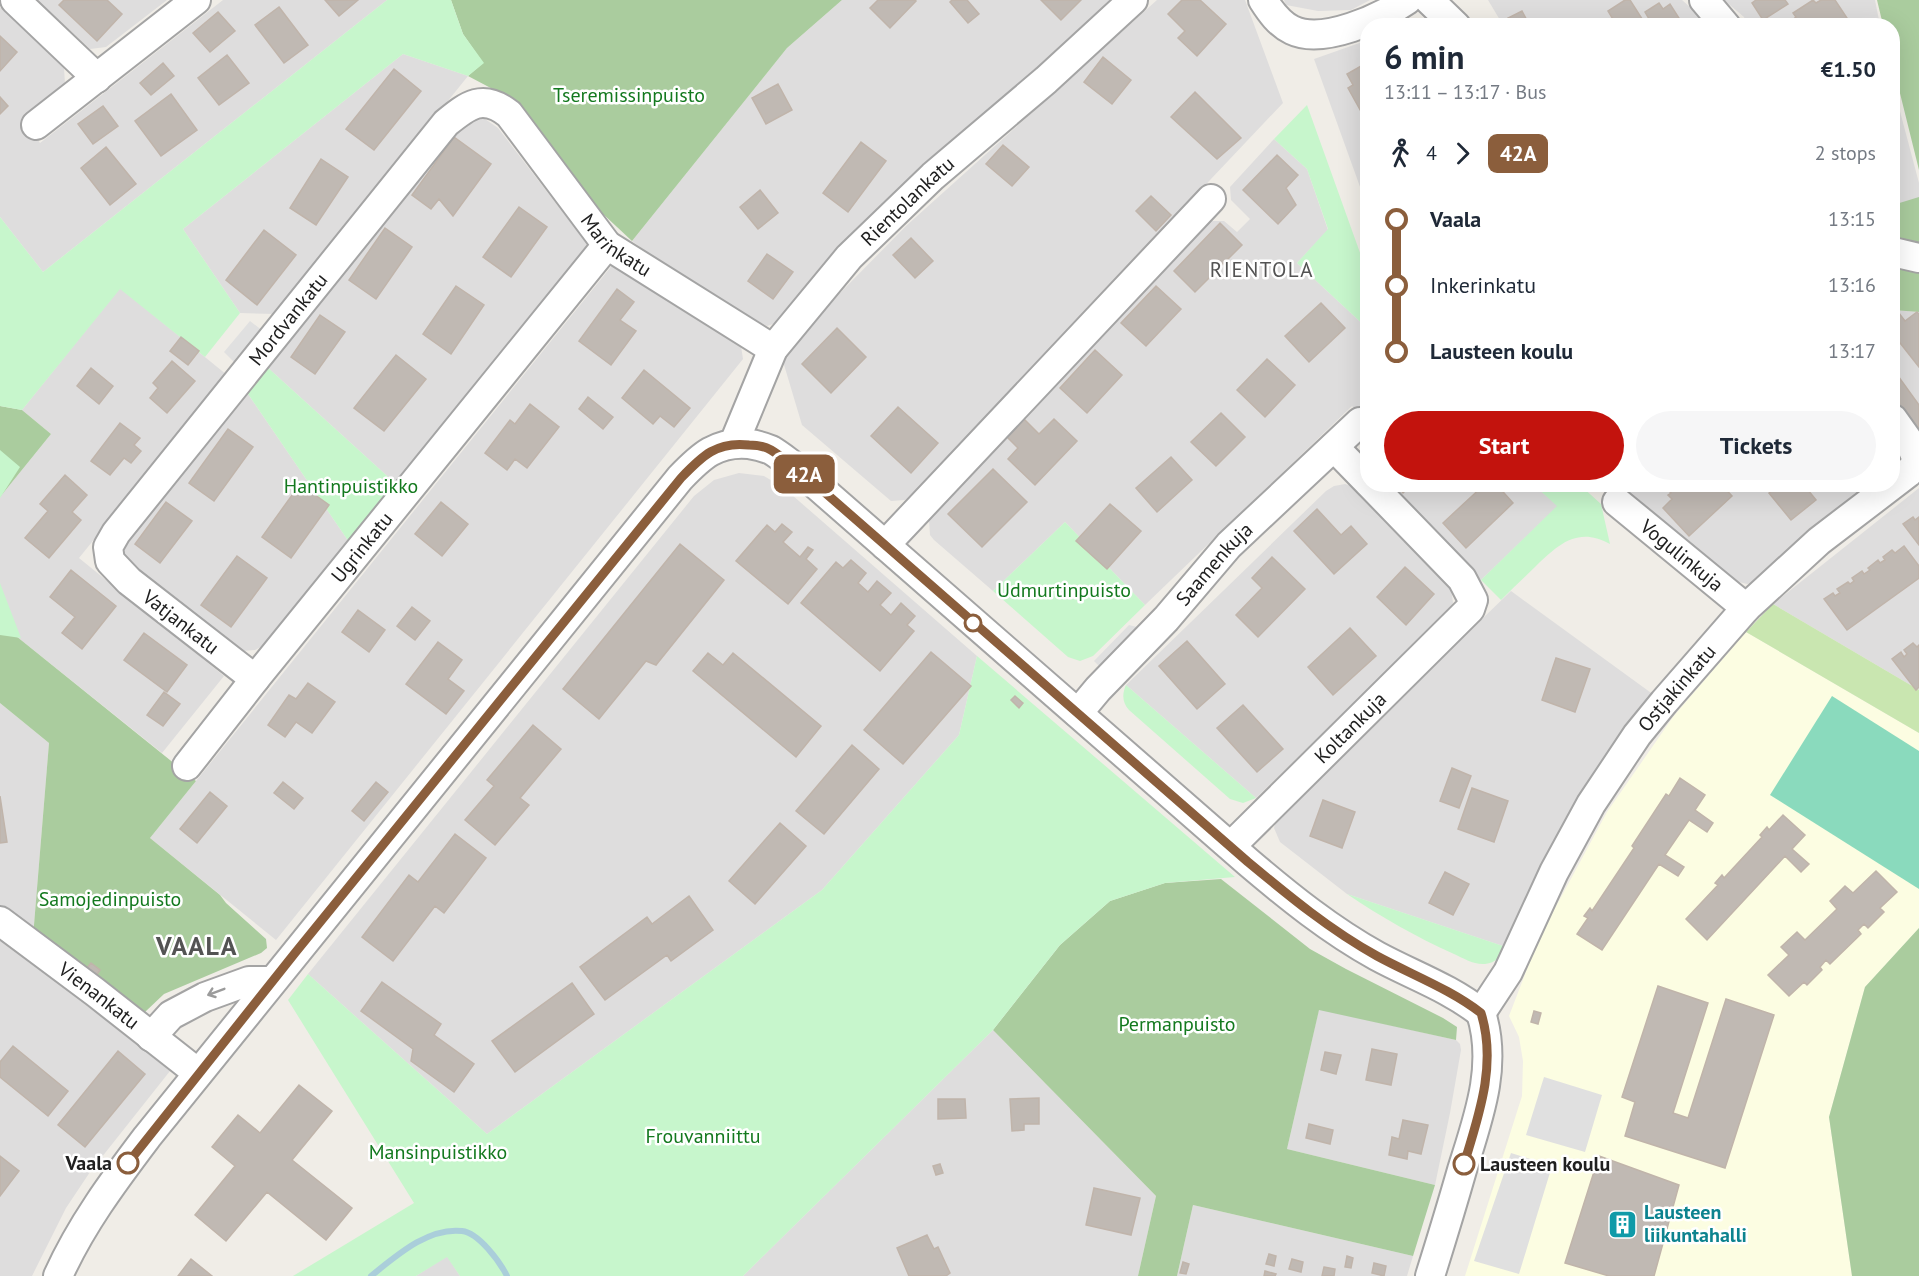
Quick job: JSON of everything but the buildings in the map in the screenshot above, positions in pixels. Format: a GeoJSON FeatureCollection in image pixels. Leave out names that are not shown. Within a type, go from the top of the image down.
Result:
{"type":"FeatureCollection","features":[{"type":"Feature","properties":{"kind":"street"},"geometry":{"type":"LineString","coordinates":[[15,0],[97,78]]}},
{"type":"Feature","properties":{"kind":"street"},"geometry":{"type":"LineString","coordinates":[[36,125],[196,0]]}},
{"type":"Feature","properties":{"kind":"street","name":"Rientolankatu"},"geometry":{"type":"LineString","coordinates":[[734,443],[773,349],[849,257],[933,176],[1046,80],[1133,0]]}},
{"type":"Feature","properties":{"kind":"street"},"geometry":{"type":"LineString","coordinates":[[1263,0],[1280,23],[1293,31],[1309,34],[1336,31],[1360,24]]}},
{"type":"Feature","properties":{"kind":"street"},"geometry":{"type":"LineString","coordinates":[[1377,18],[1407,0]]}},
{"type":"Feature","properties":{"kind":"street"},"geometry":{"type":"LineString","coordinates":[[1429,0],[1448,18]]}},
{"type":"Feature","properties":{"kind":"street"},"geometry":{"type":"LineString","coordinates":[[1704,0],[1719,18]]}},
{"type":"Feature","properties":{"kind":"street","name":"Mordvankatu"},"geometry":{"type":"LineString","coordinates":[[110,561],[108,547],[116,533],[446,123],[465,107],[478,102],[493,103]]}},
{"type":"Feature","properties":{"kind":"street","name":"Marinkatu"},"geometry":{"type":"LineString","coordinates":[[493,103],[509,114],[607,245],[773,349]]}},
{"type":"Feature","properties":{"kind":"street"},"geometry":{"type":"LineString","coordinates":[[885,545],[1211,200]]}},
{"type":"Feature","properties":{"kind":"street","name":"Ugrinkatu"},"geometry":{"type":"LineString","coordinates":[[187,766],[607,245]]}},
{"type":"Feature","properties":{"kind":"street"},"geometry":{"type":"LineString","coordinates":[[1900,254],[1919,258]]}},
{"type":"Feature","properties":{"kind":"street","name":"Saamenkuja"},"geometry":{"type":"LineString","coordinates":[[1078,713],[1098,688],[1166,619],[1229,545],[1360,422]]}},
{"type":"Feature","properties":{"kind":"street","name":"Ostjakinkatu"},"geometry":{"type":"LineString","coordinates":[[1900,429],[1910,443],[1918,462],[1900,479]]}},
{"type":"Feature","properties":{"kind":"street"},"geometry":{"type":"LineString","coordinates":[[58,1276],[69,1251],[92,1212],[198,1073],[681,478],[704,455],[719,446],[734,443],[759,446],[780,456],[798,469],[1275,885],[1345,937],[1377,956],[1466,1001],[1481,1013],[1487,1039],[1485,1090],[1481,1110],[1430,1276]]}},
{"type":"Feature","properties":{"kind":"street"},"geometry":{"type":"LineString","coordinates":[[1334,447],[1360,474]]}},
{"type":"Feature","properties":{"kind":"street","name":"Koltankuja"},"geometry":{"type":"LineString","coordinates":[[1231,846],[1470,609],[1473,600],[1462,579],[1378,492]]}},
{"type":"Feature","properties":{"kind":"street","name":"Ostjakinkatu"},"geometry":{"type":"LineString","coordinates":[[1481,1013],[1508,972],[1554,872],[1591,804],[1638,735],[1746,608],[1819,541],[1883,492]]}},
{"type":"Feature","properties":{"kind":"street","name":"Vogulinkuja"},"geometry":{"type":"LineString","coordinates":[[1617,502],[1746,608]]}},
{"type":"Feature","properties":{"kind":"street","name":"Vatjankatu"},"geometry":{"type":"LineString","coordinates":[[110,561],[129,581],[255,679]]}},
{"type":"Feature","properties":{"kind":"street","name":"Vienankatu"},"geometry":{"type":"LineString","coordinates":[[0,921],[198,1073]]}},
{"type":"Feature","properties":{"kind":"street"},"geometry":{"type":"LineString","coordinates":[[152,1037],[171,1016],[205,997],[249,981],[273,981]]}},
{"type":"Feature","properties":{"kind":"shaded area"},"geometry":{"type":"Polygon","coordinates":[[[37,0],[167,0],[106,47],[90,49],[37,0]]]}},
{"type":"Feature","properties":{"kind":"shaded area"},"geometry":{"type":"Polygon","coordinates":[[[223,0],[387,0],[43,272],[0,217],[0,7],[64,68],[65,84],[23,119],[40,143],[223,0]]]}},
{"type":"Feature","properties":{"kind":"shaded area"},"geometry":{"type":"Polygon","coordinates":[[[842,0],[1112,0],[803,291],[776,323],[767,326],[729,306],[664,265],[632,241],[787,48],[842,0]]]}},
{"type":"Feature","properties":{"kind":"shaded area"},"geometry":{"type":"Polygon","coordinates":[[[1157,0],[1245,0],[1283,103],[911,496],[905,500],[891,501],[802,425],[782,358],[842,291],[906,226],[1157,0]]]}},
{"type":"Feature","properties":{"kind":"shaded area"},"geometry":{"type":"Polygon","coordinates":[[[1284,0],[1370,0],[1351,10],[1318,11],[1286,5],[1284,0]]]}},
{"type":"Feature","properties":{"kind":"shaded area"},"geometry":{"type":"Polygon","coordinates":[[[1488,0],[1682,0],[1702,18],[1499,18],[1488,0]]]}},
{"type":"Feature","properties":{"kind":"shaded area"},"geometry":{"type":"Polygon","coordinates":[[[1724,0],[1875,0],[1879,18],[1744,18],[1724,0]]]}},
{"type":"Feature","properties":{"kind":"shaded area"},"geometry":{"type":"Polygon","coordinates":[[[1360,43],[1360,187],[1314,59],[1360,43]]]}},
{"type":"Feature","properties":{"kind":"shaded area"},"geometry":{"type":"Polygon","coordinates":[[[403,54],[468,76],[276,314],[240,313],[183,229],[403,54]]]}},
{"type":"Feature","properties":{"kind":"shaded area"},"geometry":{"type":"Polygon","coordinates":[[[1900,111],[1919,183],[1919,200],[1900,205],[1900,111]]]}},
{"type":"Feature","properties":{"kind":"shaded area"},"geometry":{"type":"Polygon","coordinates":[[[474,119],[485,119],[498,128],[588,245],[396,484],[266,366],[459,127],[474,119]]]}},
{"type":"Feature","properties":{"kind":"shaded area"},"geometry":{"type":"Polygon","coordinates":[[[1274,139],[1307,169],[1328,230],[1297,263],[1360,322],[1360,414],[1352,406],[1145,605],[1065,522],[993,591],[934,540],[930,535],[929,520],[1206,225],[1212,221],[1224,221],[1237,232],[1250,219],[1231,200],[1230,187],[1274,139]]]}},
{"type":"Feature","properties":{"kind":"shaded area"},"geometry":{"type":"Polygon","coordinates":[[[614,263],[683,311],[736,342],[741,346],[743,359],[276,940],[150,838],[614,263]]]}},
{"type":"Feature","properties":{"kind":"shaded area"},"geometry":{"type":"Polygon","coordinates":[[[120,288],[227,375],[79,558],[224,676],[162,753],[16,636],[0,597],[0,497],[51,434],[22,410],[120,288]]]}},
{"type":"Feature","properties":{"kind":"shaded area"},"geometry":{"type":"Polygon","coordinates":[[[1900,311],[1919,312],[1919,432],[1900,406],[1900,311]]]}},
{"type":"Feature","properties":{"kind":"shaded area"},"geometry":{"type":"Polygon","coordinates":[[[250,321],[272,338],[244,372],[224,352],[250,321]]]}},
{"type":"Feature","properties":{"kind":"shaded area"},"geometry":{"type":"Polygon","coordinates":[[[246,391],[349,542],[266,644],[255,650],[242,651],[127,563],[124,553],[125,543],[246,391]]]}},
{"type":"Feature","properties":{"kind":"shaded area"},"geometry":{"type":"Polygon","coordinates":[[[739,473],[764,476],[784,488],[977,656],[959,735],[822,890],[487,1134],[308,974],[694,496],[714,480],[739,473]]]}},
{"type":"Feature","properties":{"kind":"shaded area"},"geometry":{"type":"Polygon","coordinates":[[[1345,484],[1354,487],[1451,588],[1453,603],[1445,615],[1256,798],[1126,685],[1326,491],[1334,486],[1345,484]]]}},
{"type":"Feature","properties":{"kind":"shaded area"},"geometry":{"type":"Polygon","coordinates":[[[1919,488],[1919,690],[1773,604],[1919,488]]]}},
{"type":"Feature","properties":{"kind":"shaded area"},"geometry":{"type":"Polygon","coordinates":[[[1396,492],[1542,492],[1558,506],[1481,580],[1396,492]]]}},
{"type":"Feature","properties":{"kind":"shaded area"},"geometry":{"type":"Polygon","coordinates":[[[1620,492],[1864,492],[1753,583],[1747,584],[1735,581],[1620,492]]]}},
{"type":"Feature","properties":{"kind":"shaded area"},"geometry":{"type":"Polygon","coordinates":[[[1511,591],[1654,695],[1506,947],[1347,894],[1280,842],[1274,828],[1277,817],[1511,591]]]}},
{"type":"Feature","properties":{"kind":"shaded area"},"geometry":{"type":"Polygon","coordinates":[[[1129,625],[1145,629],[1110,677],[1094,661],[1129,625]]]}},
{"type":"Feature","properties":{"kind":"shaded area","name":"Lausteen koulu"},"geometry":{"type":"Polygon","coordinates":[[[1746,632],[1919,733],[1919,928],[1865,987],[1829,1117],[1852,1276],[1465,1276],[1522,1096],[1523,1061],[1519,1037],[1509,1016],[1529,964],[1553,912],[1607,812],[1673,717],[1746,632]]]}},
{"type":"Feature","properties":{"kind":"shaded area"},"geometry":{"type":"Polygon","coordinates":[[[0,703],[49,743],[33,937],[0,909],[0,703]]]}},
{"type":"Feature","properties":{"kind":"shaded area"},"geometry":{"type":"Polygon","coordinates":[[[0,934],[170,1071],[90,1172],[66,1208],[32,1276],[0,1276],[0,934]]]}},
{"type":"Feature","properties":{"kind":"shaded area"},"geometry":{"type":"Polygon","coordinates":[[[1319,1009],[1456,1040],[1460,1044],[1461,1050],[1450,1113],[1435,1185],[1287,1149],[1319,1009]]]}},
{"type":"Feature","properties":{"kind":"shaded area"},"geometry":{"type":"Polygon","coordinates":[[[993,1030],[1156,1196],[1138,1276],[743,1276],[993,1030]]]}},
{"type":"Feature","properties":{"kind":"shaded area"},"geometry":{"type":"Polygon","coordinates":[[[1544,1077],[1602,1095],[1585,1152],[1526,1135],[1544,1077]]]}},
{"type":"Feature","properties":{"kind":"shaded area"},"geometry":{"type":"Polygon","coordinates":[[[1511,1153],[1552,1166],[1519,1274],[1474,1261],[1511,1153]]]}},
{"type":"Feature","properties":{"kind":"shaded area"},"geometry":{"type":"Polygon","coordinates":[[[1193,1205],[1413,1256],[1407,1276],[1177,1276],[1193,1205]]]}},
{"type":"Feature","properties":{"kind":"shaded area"},"geometry":{"type":"Polygon","coordinates":[[[447,1256],[460,1276],[416,1276],[447,1256]]]}},
{"type":"Feature","properties":{"kind":"green space"},"geometry":{"type":"Polygon","coordinates":[[[387,0],[451,0],[463,34],[484,63],[468,76],[403,54],[183,229],[240,313],[205,357],[120,289],[22,410],[0,406],[0,217],[43,272],[387,0]]]}},
{"type":"Feature","properties":{"kind":"green space","name":"Tseremissinpuisto"},"geometry":{"type":"Polygon","coordinates":[[[451,0],[842,0],[787,48],[632,241],[602,213],[536,128],[504,95],[468,76],[483,63],[463,34],[451,0]]]}},
{"type":"Feature","properties":{"kind":"green space"},"geometry":{"type":"Polygon","coordinates":[[[1877,0],[1919,0],[1919,170],[1900,93],[1900,18],[1881,18],[1877,0]]]}},
{"type":"Feature","properties":{"kind":"green space"},"geometry":{"type":"Polygon","coordinates":[[[1307,105],[1360,253],[1360,322],[1297,263],[1328,229],[1307,169],[1274,139],[1307,105]]]}},
{"type":"Feature","properties":{"kind":"green space"},"geometry":{"type":"Polygon","coordinates":[[[1919,197],[1919,312],[1900,311],[1900,203],[1919,197]]]}},
{"type":"Feature","properties":{"kind":"green space","name":"Hantinpuistikko"},"geometry":{"type":"Polygon","coordinates":[[[266,366],[396,484],[349,542],[246,391],[266,366]]]}},
{"type":"Feature","properties":{"kind":"green space"},"geometry":{"type":"Polygon","coordinates":[[[0,406],[22,410],[51,434],[0,497],[0,406]]]}},
{"type":"Feature","properties":{"kind":"green space"},"geometry":{"type":"Polygon","coordinates":[[[0,450],[20,467],[0,498],[0,450]]]}},
{"type":"Feature","properties":{"kind":"green space"},"geometry":{"type":"Polygon","coordinates":[[[1542,492],[1588,492],[1601,504],[1610,544],[1588,537],[1569,540],[1552,552],[1501,600],[1481,580],[1557,506],[1542,492]]]}},
{"type":"Feature","properties":{"kind":"green space","name":"Udmurtinpuisto"},"geometry":{"type":"Polygon","coordinates":[[[1065,522],[1145,605],[1093,656],[1080,661],[1068,657],[993,591],[1065,522]]]}},
{"type":"Feature","properties":{"kind":"green space"},"geometry":{"type":"Polygon","coordinates":[[[0,583],[21,638],[0,635],[0,583]]]}},
{"type":"Feature","properties":{"kind":"green space","name":"Samojedinpuisto"},"geometry":{"type":"Polygon","coordinates":[[[0,597],[16,636],[196,781],[150,838],[220,895],[266,939],[267,948],[261,953],[164,994],[145,1012],[137,1009],[33,937],[49,743],[0,703],[0,597]]]}},
{"type":"Feature","properties":{"kind":"green space"},"geometry":{"type":"Polygon","coordinates":[[[1773,604],[1919,690],[1919,733],[1746,632],[1773,604]]]}},
{"type":"Feature","properties":{"kind":"green space","name":"Frouvanniittu"},"geometry":{"type":"Polygon","coordinates":[[[977,656],[1235,877],[1165,883],[1110,901],[1060,945],[993,1030],[743,1276],[460,1276],[447,1257],[416,1276],[293,1276],[414,1203],[288,1000],[308,974],[487,1134],[822,890],[959,735],[977,656]]]}},
{"type":"Feature","properties":{"kind":"green space"},"geometry":{"type":"Polygon","coordinates":[[[1126,685],[1256,798],[1243,803],[1230,799],[1129,710],[1123,698],[1126,685]]]}},
{"type":"Feature","properties":{"kind":"green space"},"geometry":{"type":"Polygon","coordinates":[[[1832,696],[1919,751],[1919,889],[1770,795],[1832,696]]]}},
{"type":"Feature","properties":{"kind":"green space","name":"Permanpuisto"},"geometry":{"type":"Polygon","coordinates":[[[1221,879],[1310,949],[1457,1027],[1456,1040],[1319,1010],[1287,1149],[1435,1185],[1413,1256],[1193,1205],[1177,1276],[1138,1276],[1156,1196],[993,1030],[1060,945],[1110,901],[1165,883],[1221,879]]]}},
{"type":"Feature","properties":{"kind":"green space"},"geometry":{"type":"Polygon","coordinates":[[[1347,894],[1506,947],[1495,961],[1485,964],[1473,962],[1412,934],[1347,894]]]}},
{"type":"Feature","properties":{"kind":"green space"},"geometry":{"type":"Polygon","coordinates":[[[1919,928],[1919,1276],[1852,1276],[1829,1117],[1865,987],[1919,928]]]}},
{"type":"Feature","properties":{"kind":"waterway"},"geometry":{"type":"LineString","coordinates":[[371,1276],[413,1244],[449,1231],[469,1233],[482,1242],[507,1276]]}},
{"type":"Feature","properties":{"kind":"bus line","name":"42A"},"geometry":{"type":"LineString","coordinates":[[128,1163],[295,953],[681,478],[704,455],[719,446],[734,443],[771,450],[798,469],[1248,862],[1317,917],[1377,956],[1466,1001],[1481,1013],[1487,1039],[1487,1080],[1481,1110],[1464,1164]]}},
{"type":"Feature","properties":{"kind":"place","name":"Vaala"},"geometry":{"type":"Point","coordinates":[128,1163]}},
{"type":"Feature","properties":{"kind":"place","name":"Lausteen koulu"},"geometry":{"type":"Point","coordinates":[1464,1164]}},
{"type":"Feature","properties":{"kind":"place","name":"Lausteen liikuntahalli"},"geometry":{"type":"Point","coordinates":[1623,1224]}},
{"type":"Feature","properties":{"kind":"district","name":"RIENTOLA"},"geometry":{"type":"Point","coordinates":[1262,269]}},
{"type":"Feature","properties":{"kind":"district","name":"VAALA"},"geometry":{"type":"Point","coordinates":[197,945]}},
{"type":"Feature","properties":{"kind":"park label","name":"Mansinpuistikko"},"geometry":{"type":"Point","coordinates":[438,1152]}}]}
